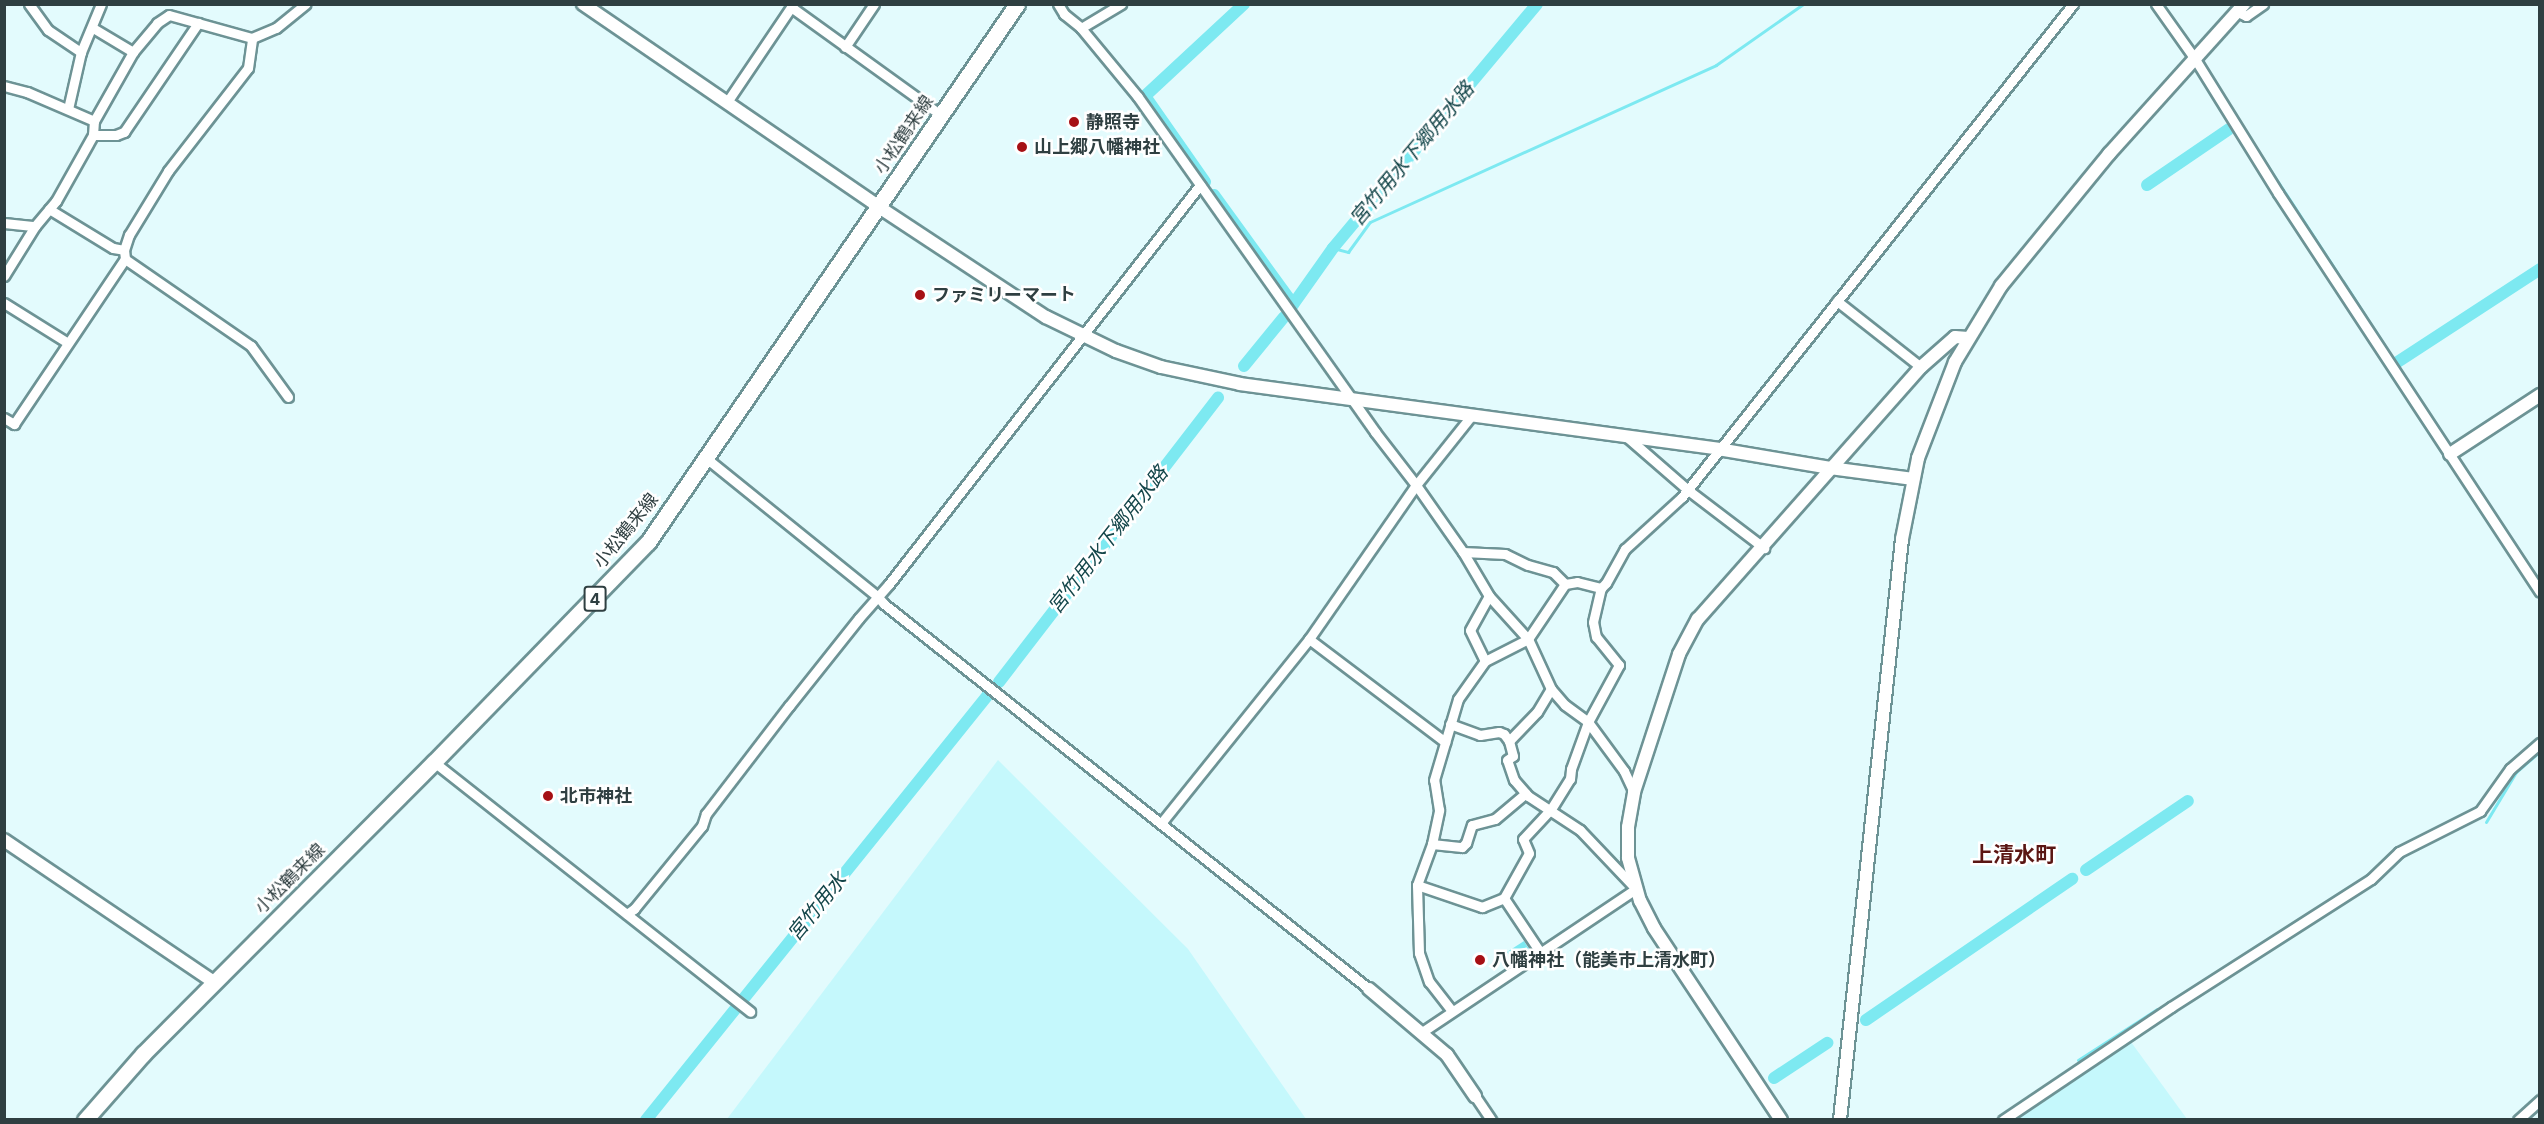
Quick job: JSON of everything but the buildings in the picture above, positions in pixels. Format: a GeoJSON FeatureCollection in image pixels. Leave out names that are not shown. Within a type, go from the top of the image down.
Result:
{"type":"FeatureCollection","features":[{"type":"Feature","properties":{"kind":"main road","name":"小松鶴来線"},"geometry":{"type":"LineString","coordinates":[[85,1119],[142,1054],[434,762],[648,542],[1017,4]]}},
{"type":"Feature","properties":{"kind":"street"},"geometry":{"type":"LineString","coordinates":[[29,4],[48,30],[81,52]]}},
{"type":"Feature","properties":{"kind":"street"},"geometry":{"type":"LineString","coordinates":[[68,109],[81,52],[102,4]]}},
{"type":"Feature","properties":{"kind":"street"},"geometry":{"type":"LineString","coordinates":[[4,276],[34,226],[49,209],[93,135],[94,121],[133,52],[157,23],[169,15],[252,38],[276,28],[306,4]]}},
{"type":"Feature","properties":{"kind":"street"},"geometry":{"type":"LineString","coordinates":[[583,4],[879,207],[1046,317],[1116,351],[1183,373],[1353,401],[1718,449],[1830,468],[1913,478]]}},
{"type":"Feature","properties":{"kind":"street"},"geometry":{"type":"LineString","coordinates":[[845,47],[874,4]]}},
{"type":"Feature","properties":{"kind":"street"},"geometry":{"type":"LineString","coordinates":[[1058,4],[1064,14],[1082,28],[1138,97],[1353,401],[1416,485],[1463,552],[1489,596],[1528,639],[1551,689],[1565,705],[1588,722],[1624,771],[1634,792]]}},
{"type":"Feature","properties":{"kind":"street"},"geometry":{"type":"LineString","coordinates":[[1082,28],[1121,4]]}},
{"type":"Feature","properties":{"kind":"street"},"geometry":{"type":"LineString","coordinates":[[1417,885],[1482,907],[1504,898],[1529,853],[1523,839],[1551,809],[1570,779],[1571,769],[1588,722],[1619,665],[1596,637],[1593,622],[1602,588],[1625,549],[1688,490],[1718,449],[2073,4]]}},
{"type":"Feature","properties":{"kind":"street"},"geometry":{"type":"LineString","coordinates":[[2156,4],[2195,59],[2278,193],[2540,592]]}},
{"type":"Feature","properties":{"kind":"street"},"geometry":{"type":"LineString","coordinates":[[1840,1119],[1902,539],[1918,458],[1947,380],[1968,338],[2001,286],[2040,236],[2120,141],[2241,8],[2246,16],[2263,4]]}},
{"type":"Feature","properties":{"kind":"street"},"geometry":{"type":"LineString","coordinates":[[727,102],[792,6],[941,116]]}},
{"type":"Feature","properties":{"kind":"street"},"geometry":{"type":"LineString","coordinates":[[93,135],[116,135],[124,132],[198,23]]}},
{"type":"Feature","properties":{"kind":"street"},"geometry":{"type":"LineString","coordinates":[[93,28],[133,52]]}},
{"type":"Feature","properties":{"kind":"street"},"geometry":{"type":"LineString","coordinates":[[4,418],[14,424],[69,343],[125,254],[129,235],[168,171],[248,68],[252,38]]}},
{"type":"Feature","properties":{"kind":"street"},"geometry":{"type":"LineString","coordinates":[[4,86],[94,121]]}},
{"type":"Feature","properties":{"kind":"street"},"geometry":{"type":"LineString","coordinates":[[627,914],[634,909],[702,826],[706,814],[877,596],[896,576],[1200,186]]}},
{"type":"Feature","properties":{"kind":"street"},"geometry":{"type":"LineString","coordinates":[[49,209],[125,254],[250,346],[288,397]]}},
{"type":"Feature","properties":{"kind":"street"},"geometry":{"type":"LineString","coordinates":[[4,223],[34,226]]}},
{"type":"Feature","properties":{"kind":"street"},"geometry":{"type":"LineString","coordinates":[[1837,302],[1921,367]]}},
{"type":"Feature","properties":{"kind":"street"},"geometry":{"type":"LineString","coordinates":[[4,303],[69,343]]}},
{"type":"Feature","properties":{"kind":"street"},"geometry":{"type":"LineString","coordinates":[[1781,1119],[1654,928],[1636,889],[1628,858],[1627,843],[1634,792],[1685,642],[1698,619],[1764,548],[1830,468],[1921,367],[1955,337],[1968,338]]}},
{"type":"Feature","properties":{"kind":"street"},"geometry":{"type":"LineString","coordinates":[[2450,454],[2540,395]]}},
{"type":"Feature","properties":{"kind":"street"},"geometry":{"type":"LineString","coordinates":[[1162,822],[1309,639],[1416,485],[1471,416]]}},
{"type":"Feature","properties":{"kind":"street"},"geometry":{"type":"LineString","coordinates":[[1627,438],[1688,490],[1764,548]]}},
{"type":"Feature","properties":{"kind":"street"},"geometry":{"type":"LineString","coordinates":[[706,458],[884,604],[1162,822],[1422,1032],[1447,1054],[1491,1119]]}},
{"type":"Feature","properties":{"kind":"street"},"geometry":{"type":"LineString","coordinates":[[1463,552],[1505,554],[1528,565],[1553,572],[1565,584]]}},
{"type":"Feature","properties":{"kind":"street"},"geometry":{"type":"LineString","coordinates":[[1452,1011],[1429,982],[1419,953],[1417,885],[1432,844],[1439,810],[1434,780],[1458,699],[1485,661],[1528,639],[1565,584],[1577,582],[1602,588]]}},
{"type":"Feature","properties":{"kind":"street"},"geometry":{"type":"LineString","coordinates":[[1485,661],[1470,630],[1489,596]]}},
{"type":"Feature","properties":{"kind":"street"},"geometry":{"type":"LineString","coordinates":[[1309,639],[1445,742]]}},
{"type":"Feature","properties":{"kind":"street"},"geometry":{"type":"LineString","coordinates":[[1509,741],[1537,712],[1551,689]]}},
{"type":"Feature","properties":{"kind":"street"},"geometry":{"type":"LineString","coordinates":[[1450,724],[1480,735],[1499,732],[1504,734],[1509,741],[1513,756],[1507,760],[1514,780],[1526,793],[1580,830],[1636,889]]}},
{"type":"Feature","properties":{"kind":"street"},"geometry":{"type":"LineString","coordinates":[[2003,1119],[2171,1007],[2371,879],[2399,852],[2480,811],[2510,769],[2540,743]]}},
{"type":"Feature","properties":{"kind":"street"},"geometry":{"type":"LineString","coordinates":[[434,762],[750,1012]]}},
{"type":"Feature","properties":{"kind":"street"},"geometry":{"type":"LineString","coordinates":[[1432,844],[1462,847],[1467,843],[1472,825],[1495,819],[1526,793]]}},
{"type":"Feature","properties":{"kind":"street"},"geometry":{"type":"LineString","coordinates":[[4,840],[214,982]]}},
{"type":"Feature","properties":{"kind":"street"},"geometry":{"type":"LineString","coordinates":[[1422,1032],[1636,889]]}},
{"type":"Feature","properties":{"kind":"street"},"geometry":{"type":"LineString","coordinates":[[1504,898],[1540,952]]}},
{"type":"Feature","properties":{"kind":"street"},"geometry":{"type":"LineString","coordinates":[[2518,1119],[2540,1100]]}},
{"type":"Feature","properties":{"kind":"shaded area"},"geometry":{"type":"Polygon","coordinates":[[[998,760],[1188,949],[1306,1119],[727,1119],[998,760]]]}},
{"type":"Feature","properties":{"kind":"shaded area"},"geometry":{"type":"Polygon","coordinates":[[[2131,1042],[2187,1119],[2014,1119],[2131,1042]]]}},
{"type":"Feature","properties":{"kind":"water"},"geometry":{"type":"Polygon","coordinates":[[[1524,941],[1529,949],[1513,959],[1507,952],[1524,941]]]}},
{"type":"Feature","properties":{"kind":"waterway"},"geometry":{"type":"LineString","coordinates":[[1205,182],[1145,96],[1244,4]]}},
{"type":"Feature","properties":{"kind":"waterway","name":"宮竹用水下郷用水路"},"geometry":{"type":"LineString","coordinates":[[1292,306],[1333,248],[1537,4]]}},
{"type":"Feature","properties":{"kind":"waterway"},"geometry":{"type":"LineString","coordinates":[[1333,248],[1348,252],[1370,222],[1716,65],[1803,4]]}},
{"type":"Feature","properties":{"kind":"waterway"},"geometry":{"type":"LineString","coordinates":[[2147,185],[2229,129]]}},
{"type":"Feature","properties":{"kind":"waterway"},"geometry":{"type":"LineString","coordinates":[[2254,145],[2338,274]]}},
{"type":"Feature","properties":{"kind":"waterway"},"geometry":{"type":"LineString","coordinates":[[1214,195],[1293,304]]}},
{"type":"Feature","properties":{"kind":"waterway"},"geometry":{"type":"LineString","coordinates":[[2396,363],[2540,269]]}},
{"type":"Feature","properties":{"kind":"waterway"},"geometry":{"type":"LineString","coordinates":[[2343,281],[2433,421]]}},
{"type":"Feature","properties":{"kind":"waterway","name":"宮竹用水下郷用水路"},"geometry":{"type":"LineString","coordinates":[[1244,366],[1284,317]]}},
{"type":"Feature","properties":{"kind":"waterway","name":"宮竹用水下郷用水路"},"geometry":{"type":"LineString","coordinates":[[999,682],[1218,398]]}},
{"type":"Feature","properties":{"kind":"waterway"},"geometry":{"type":"LineString","coordinates":[[2461,464],[2540,582]]}},
{"type":"Feature","properties":{"kind":"waterway","name":"宮竹用水"},"geometry":{"type":"LineString","coordinates":[[646,1120],[988,695]]}},
{"type":"Feature","properties":{"kind":"waterway"},"geometry":{"type":"LineString","coordinates":[[2486,822],[2516,772],[2540,751]]}},
{"type":"Feature","properties":{"kind":"waterway"},"geometry":{"type":"LineString","coordinates":[[2086,870],[2188,801]]}},
{"type":"Feature","properties":{"kind":"waterway"},"geometry":{"type":"LineString","coordinates":[[1866,1020],[2072,879]]}},
{"type":"Feature","properties":{"kind":"waterway"},"geometry":{"type":"LineString","coordinates":[[2078,1060],[2157,1009]]}},
{"type":"Feature","properties":{"kind":"waterway"},"geometry":{"type":"LineString","coordinates":[[1774,1078],[1827,1043]]}},
{"type":"Feature","properties":{"kind":"place","name":"静照寺"},"geometry":{"type":"Point","coordinates":[1074,122]}},
{"type":"Feature","properties":{"kind":"place","name":"山上郷八幡神社"},"geometry":{"type":"Point","coordinates":[1022,147]}},
{"type":"Feature","properties":{"kind":"place","name":"ファミリーマート"},"geometry":{"type":"Point","coordinates":[920,295]}},
{"type":"Feature","properties":{"kind":"place","name":"北市神社"},"geometry":{"type":"Point","coordinates":[548,796]}},
{"type":"Feature","properties":{"kind":"place","name":"八幡神社（能美市上清水町）"},"geometry":{"type":"Point","coordinates":[1480,960]}},
{"type":"Feature","properties":{"kind":"district","name":"上清水町"},"geometry":{"type":"Point","coordinates":[2014,855]}}]}
